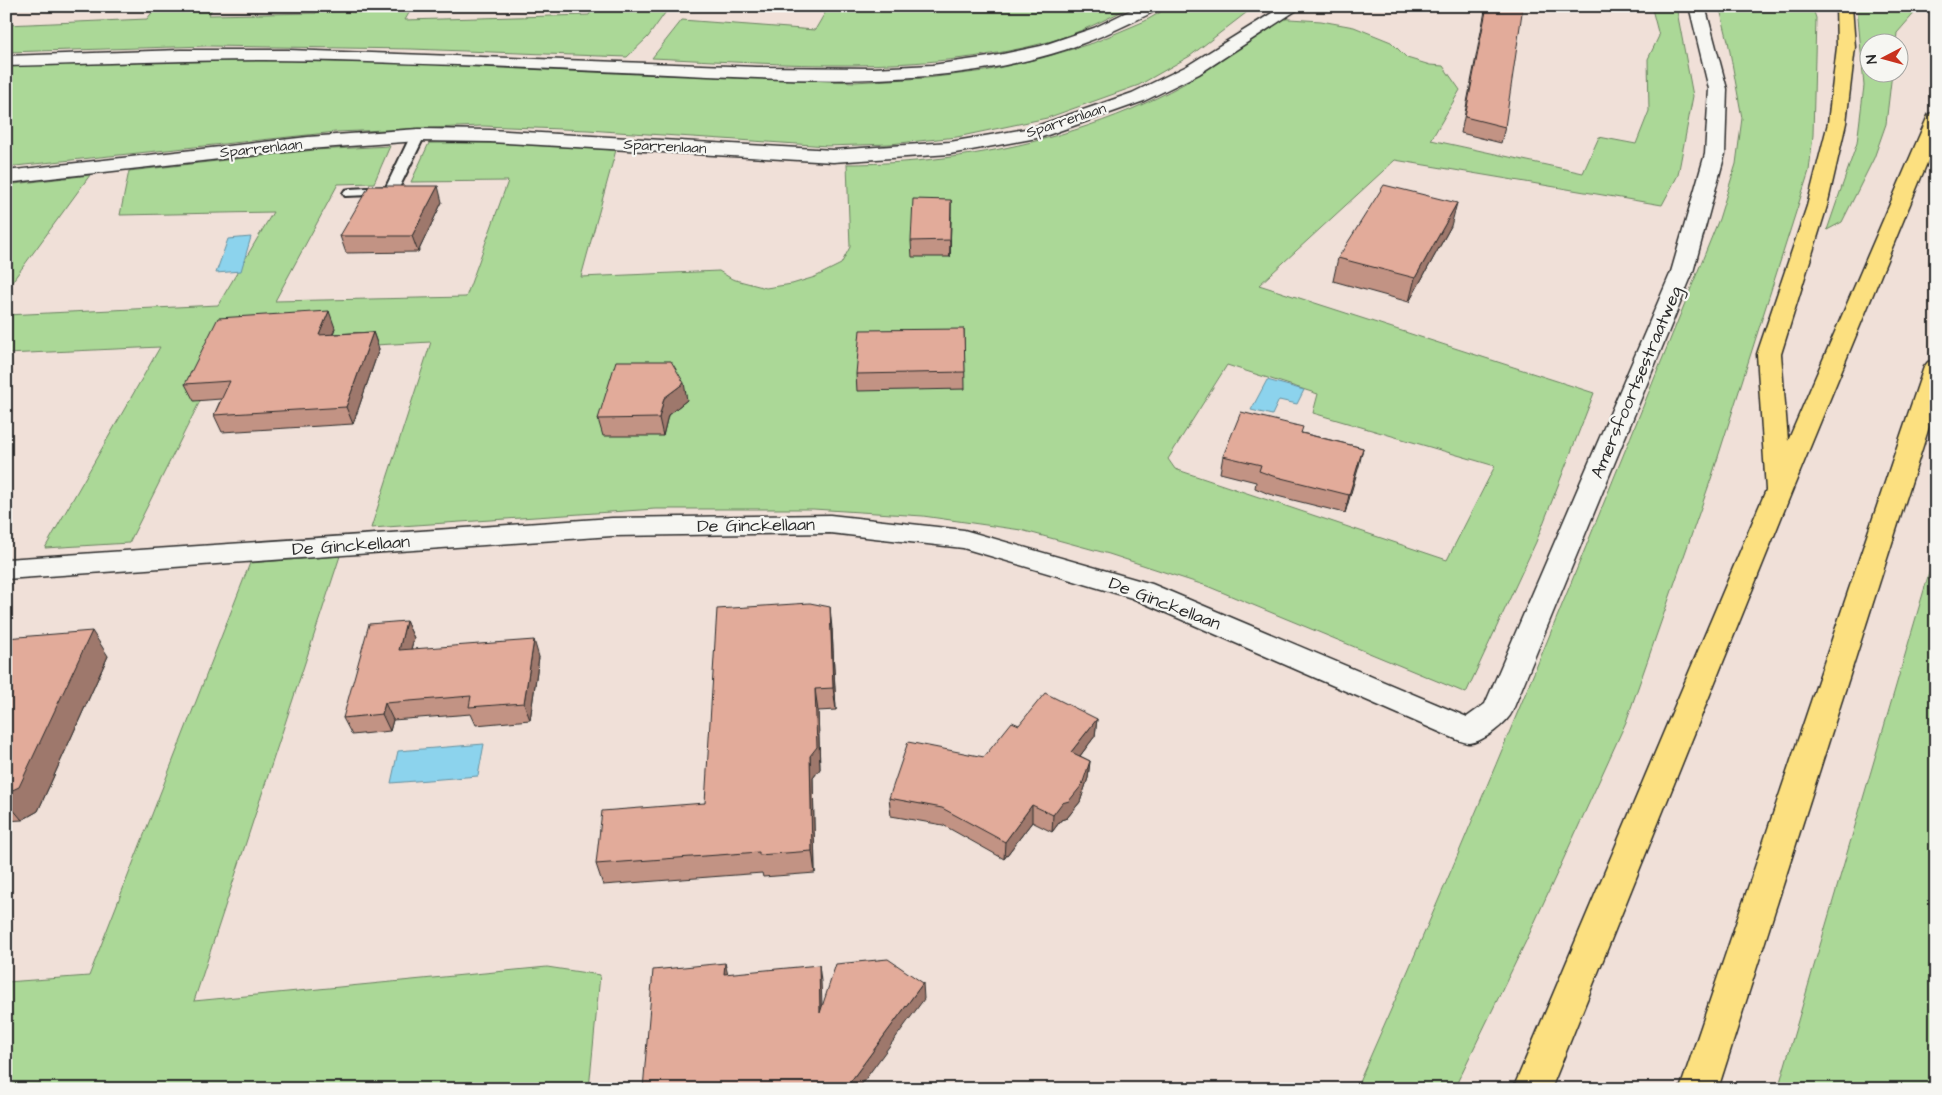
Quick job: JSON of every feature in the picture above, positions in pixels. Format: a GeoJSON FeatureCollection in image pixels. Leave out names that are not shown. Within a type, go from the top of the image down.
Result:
{"type":"FeatureCollection","features":[{"type":"Feature","properties":{"kind":"highway"},"geometry":{"type":"LineString","coordinates":[[1779,491],[1769,354],[1817,206],[1837,123],[1846,47],[1844,6]]}},
{"type":"Feature","properties":{"kind":"highway"},"geometry":{"type":"LineString","coordinates":[[1532,1089],[1779,491],[1936,118]]}},
{"type":"Feature","properties":{"kind":"highway"},"geometry":{"type":"LineString","coordinates":[[1699,1089],[1936,367]]}},
{"type":"Feature","properties":{"kind":"street"},"geometry":{"type":"LineString","coordinates":[[6,61],[249,55],[435,59],[859,75],[931,70],[1005,60],[1068,44],[1129,20],[1154,6]]}},
{"type":"Feature","properties":{"kind":"street","name":"Sparrenlaan"},"geometry":{"type":"LineString","coordinates":[[6,177],[308,143],[418,135],[490,136],[833,156],[950,148],[1035,132],[1138,97],[1193,70],[1294,6]]}},
{"type":"Feature","properties":{"kind":"street","name":"Amersfoortsestraatweg"},"geometry":{"type":"LineString","coordinates":[[1469,731],[1497,712],[1682,272],[1715,154],[1718,90],[1697,6]]}},
{"type":"Feature","properties":{"kind":"street","name":"De Ginckellaan"},"geometry":{"type":"LineString","coordinates":[[6,569],[612,527],[830,524],[964,540],[1142,590],[1469,731]]}},
{"type":"Feature","properties":{"kind":"lane"},"geometry":{"type":"LineString","coordinates":[[350,193],[391,191],[418,135]]}},
{"type":"Feature","properties":{"kind":"green space"},"geometry":{"type":"Polygon","coordinates":[[[157,6],[213,6],[209,15],[316,13],[323,6],[413,6],[405,20],[589,15],[594,6],[670,6],[648,37],[627,57],[411,49],[207,46],[6,52],[6,25],[147,19],[157,6]]]}},
{"type":"Feature","properties":{"kind":"green space"},"geometry":{"type":"Polygon","coordinates":[[[829,6],[1132,6],[1059,39],[999,53],[950,60],[901,64],[801,65],[652,58],[682,20],[815,30],[829,6]]]}},
{"type":"Feature","properties":{"kind":"green space"},"geometry":{"type":"Polygon","coordinates":[[[1171,6],[1255,6],[1190,56],[1139,85],[1047,118],[957,137],[890,144],[827,146],[588,130],[482,126],[336,132],[6,167],[6,66],[245,59],[471,65],[854,82],[927,78],[985,71],[1042,58],[1093,43],[1145,21],[1171,6]]]}},
{"type":"Feature","properties":{"kind":"green space"},"geometry":{"type":"Polygon","coordinates":[[[1650,6],[1676,6],[1693,96],[1678,175],[1662,205],[1395,160],[1259,285],[1594,393],[1536,542],[1466,693],[1207,586],[1109,554],[1021,530],[923,516],[813,509],[655,509],[371,528],[431,342],[224,353],[129,543],[45,548],[160,347],[6,354],[6,315],[218,305],[273,212],[120,215],[129,171],[315,150],[390,146],[374,183],[338,184],[275,301],[466,297],[508,181],[411,182],[429,143],[498,143],[616,150],[581,277],[719,271],[732,279],[766,288],[792,284],[815,277],[841,264],[850,247],[847,164],[903,162],[960,156],[1018,145],[1075,130],[1130,110],[1182,85],[1231,54],[1274,18],[1321,21],[1354,27],[1391,42],[1407,58],[1430,65],[1443,66],[1460,90],[1431,140],[1583,173],[1599,137],[1636,144],[1649,111],[1648,59],[1659,36],[1650,6]],[[1227,365],[1168,459],[1175,469],[1447,560],[1495,466],[1313,413],[1318,394],[1227,365]]]}},
{"type":"Feature","properties":{"kind":"green space"},"geometry":{"type":"Polygon","coordinates":[[[1716,6],[1812,6],[1816,18],[1813,135],[1809,171],[1711,479],[1626,722],[1527,939],[1454,1089],[1356,1089],[1496,764],[1719,219],[1736,164],[1742,118],[1728,41],[1721,13],[1716,6]]]}},
{"type":"Feature","properties":{"kind":"green space"},"geometry":{"type":"Polygon","coordinates":[[[1857,6],[1918,6],[1917,10],[1898,32],[1860,32],[1860,40],[1857,6]]]}},
{"type":"Feature","properties":{"kind":"green space"},"geometry":{"type":"Polygon","coordinates":[[[1864,82],[1891,82],[1886,124],[1874,158],[1842,222],[1827,230],[1857,143],[1864,82]]]}},
{"type":"Feature","properties":{"kind":"green space"},"geometry":{"type":"Polygon","coordinates":[[[90,175],[6,290],[6,219],[10,215],[6,215],[6,185],[90,175]]]}},
{"type":"Feature","properties":{"kind":"green space"},"geometry":{"type":"Polygon","coordinates":[[[1936,549],[1936,1089],[1778,1089],[1936,549]]]}},
{"type":"Feature","properties":{"kind":"green space"},"geometry":{"type":"Polygon","coordinates":[[[340,556],[194,1001],[547,967],[600,975],[589,1089],[6,1089],[6,982],[89,976],[250,563],[340,556]]]}},
{"type":"Feature","properties":{"kind":"water"},"geometry":{"type":"Polygon","coordinates":[[[251,237],[241,271],[216,273],[228,239],[251,237]]]}},
{"type":"Feature","properties":{"kind":"water"},"geometry":{"type":"Polygon","coordinates":[[[1267,380],[1304,390],[1297,404],[1279,400],[1272,415],[1251,410],[1267,380]]]}},
{"type":"Feature","properties":{"kind":"water"},"geometry":{"type":"Polygon","coordinates":[[[484,744],[478,776],[391,783],[398,751],[484,744]]]}},
{"type":"Feature","properties":{"kind":"building"},"geometry":{"type":"Polygon","coordinates":[[[1487,6],[1523,6],[1505,127],[1465,117],[1487,6]]]}},
{"type":"Feature","properties":{"kind":"building"},"geometry":{"type":"Polygon","coordinates":[[[1384,185],[1457,203],[1415,278],[1338,258],[1384,185]]]}},
{"type":"Feature","properties":{"kind":"building"},"geometry":{"type":"Polygon","coordinates":[[[369,186],[438,186],[412,236],[340,236],[369,186]]]}},
{"type":"Feature","properties":{"kind":"building"},"geometry":{"type":"Polygon","coordinates":[[[913,199],[951,200],[950,240],[911,241],[913,199]]]}},
{"type":"Feature","properties":{"kind":"building"},"geometry":{"type":"Polygon","coordinates":[[[329,311],[319,335],[373,332],[346,407],[214,415],[230,381],[185,384],[218,318],[329,311]]]}},
{"type":"Feature","properties":{"kind":"building"},"geometry":{"type":"Polygon","coordinates":[[[964,329],[965,372],[856,374],[860,330],[964,329]]]}},
{"type":"Feature","properties":{"kind":"building"},"geometry":{"type":"Polygon","coordinates":[[[616,361],[671,361],[684,383],[664,398],[659,418],[598,419],[616,361]]]}},
{"type":"Feature","properties":{"kind":"building"},"geometry":{"type":"Polygon","coordinates":[[[1241,412],[1303,427],[1301,433],[1363,448],[1349,495],[1273,476],[1259,471],[1261,465],[1223,456],[1241,412]]]}},
{"type":"Feature","properties":{"kind":"building"},"geometry":{"type":"Polygon","coordinates":[[[810,603],[830,607],[833,688],[815,689],[817,747],[810,756],[812,851],[759,855],[759,852],[596,864],[602,811],[705,803],[717,609],[810,603]]]}},
{"type":"Feature","properties":{"kind":"building"},"geometry":{"type":"Polygon","coordinates":[[[406,621],[399,650],[534,640],[524,703],[469,707],[471,696],[385,703],[382,714],[343,718],[369,624],[406,621]]]}},
{"type":"Feature","properties":{"kind":"building"},"geometry":{"type":"Polygon","coordinates":[[[92,631],[19,787],[6,793],[6,638],[92,631]]]}},
{"type":"Feature","properties":{"kind":"building"},"geometry":{"type":"Polygon","coordinates":[[[1045,693],[1097,719],[1071,752],[1090,761],[1082,785],[1069,801],[1062,803],[1053,815],[1032,805],[1005,842],[942,808],[889,798],[908,742],[984,757],[1012,722],[1019,725],[1045,693]]]}},
{"type":"Feature","properties":{"kind":"building"},"geometry":{"type":"Polygon","coordinates":[[[888,959],[923,983],[845,1089],[643,1089],[653,970],[725,963],[724,974],[819,965],[820,1013],[836,964],[888,959]]]}}]}
